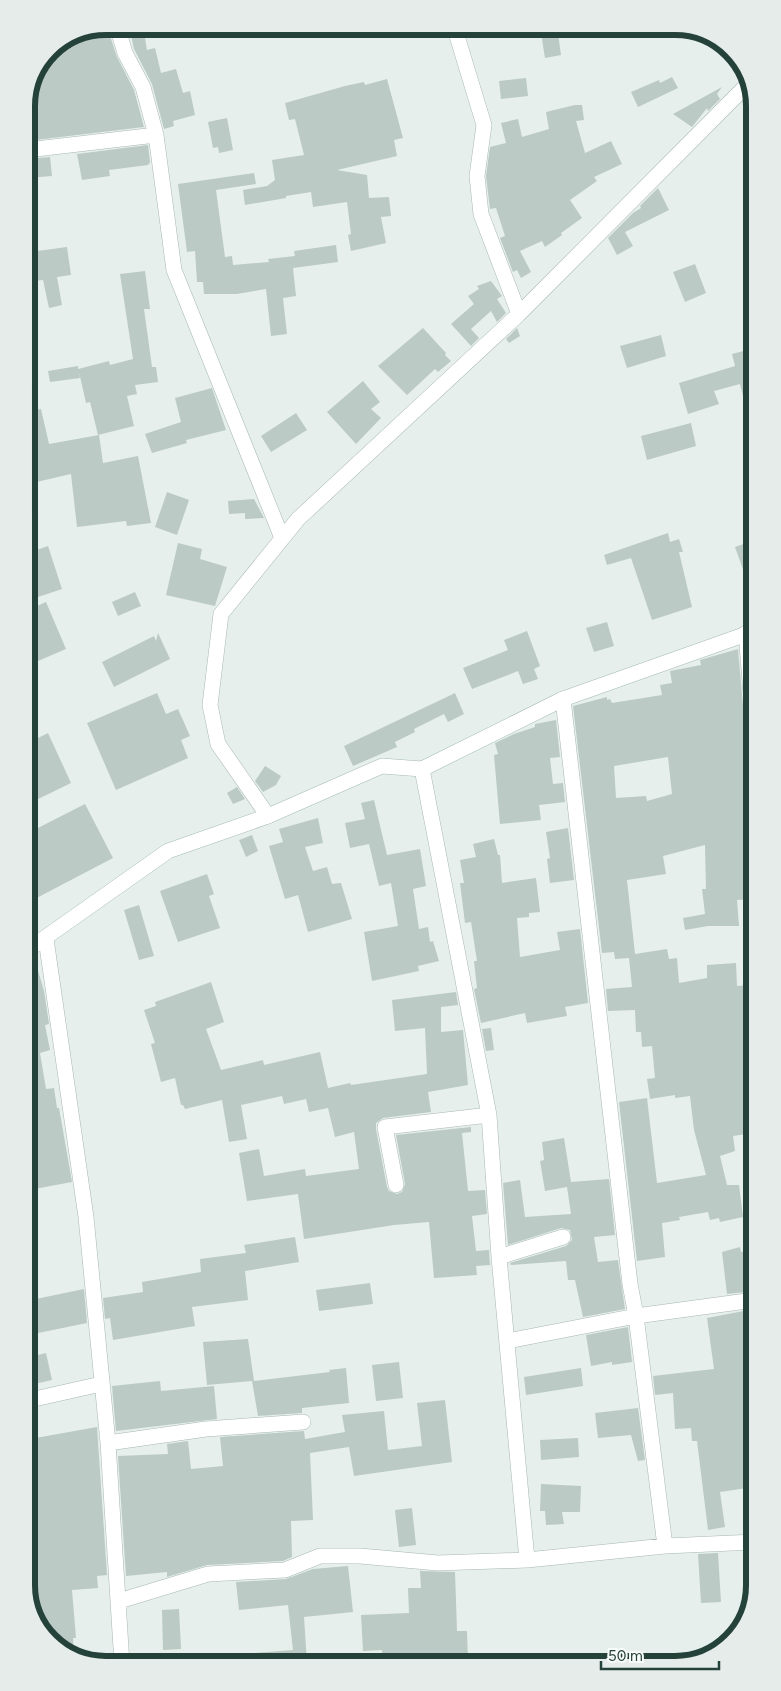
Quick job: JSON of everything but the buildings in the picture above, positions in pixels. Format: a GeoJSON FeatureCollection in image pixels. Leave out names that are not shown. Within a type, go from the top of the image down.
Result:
{"type":"FeatureCollection","features":[{"type":"Feature","properties":{"kind":"street"},"geometry":{"type":"LineString","coordinates":[[120,35],[125,53],[143,87],[156,135],[174,270],[282,538]]}},
{"type":"Feature","properties":{"kind":"street"},"geometry":{"type":"LineString","coordinates":[[457,35],[484,125],[477,176],[481,214],[519,314]]}},
{"type":"Feature","properties":{"kind":"street"},"geometry":{"type":"LineString","coordinates":[[268,816],[218,744],[210,705],[221,614],[298,519],[519,314],[743,89]]}},
{"type":"Feature","properties":{"kind":"street"},"geometry":{"type":"LineString","coordinates":[[35,149],[156,135]]}},
{"type":"Feature","properties":{"kind":"street"},"geometry":{"type":"LineString","coordinates":[[35,945],[168,851],[268,816],[382,766],[422,769],[563,699],[746,633]]}},
{"type":"Feature","properties":{"kind":"street"},"geometry":{"type":"LineString","coordinates":[[563,699],[630,1284],[636,1316],[664,1546]]}},
{"type":"Feature","properties":{"kind":"street"},"geometry":{"type":"LineString","coordinates":[[422,769],[489,1115],[499,1257],[527,1560]]}},
{"type":"Feature","properties":{"kind":"street"},"geometry":{"type":"LineString","coordinates":[[46,939],[86,1217],[108,1443],[122,1656]]}},
{"type":"Feature","properties":{"kind":"street"},"geometry":{"type":"LineString","coordinates":[[396,1185],[386,1127],[489,1115]]}},
{"type":"Feature","properties":{"kind":"street"},"geometry":{"type":"LineString","coordinates":[[499,1257],[563,1237]]}},
{"type":"Feature","properties":{"kind":"street"},"geometry":{"type":"LineString","coordinates":[[508,1341],[636,1316],[746,1301]]}},
{"type":"Feature","properties":{"kind":"street"},"geometry":{"type":"LineString","coordinates":[[35,1399],[101,1384]]}},
{"type":"Feature","properties":{"kind":"street"},"geometry":{"type":"LineString","coordinates":[[108,1443],[206,1429],[303,1422]]}},
{"type":"Feature","properties":{"kind":"street"},"geometry":{"type":"LineString","coordinates":[[119,1601],[208,1574],[285,1570],[320,1556],[360,1556],[438,1563],[527,1560],[664,1546],[746,1542]]}}]}
